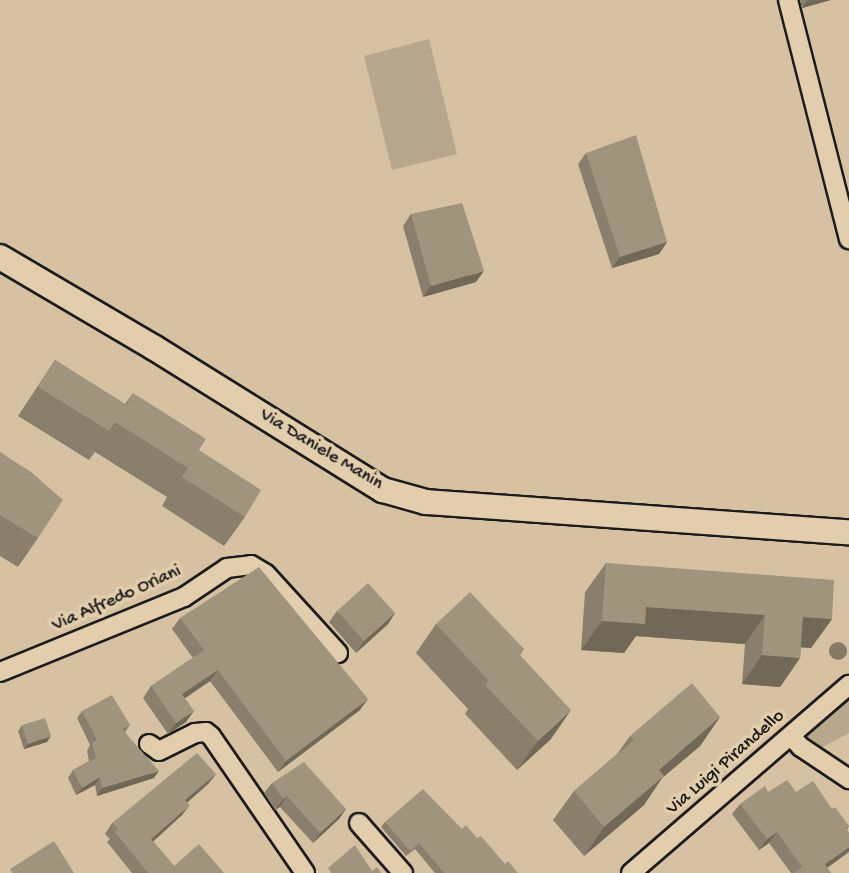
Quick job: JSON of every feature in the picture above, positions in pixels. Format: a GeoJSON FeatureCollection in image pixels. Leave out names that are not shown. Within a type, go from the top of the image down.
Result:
{"type":"FeatureCollection","features":[{"type":"Feature","properties":{"kind":"main road","name":"Via Daniele Manin"},"geometry":{"type":"LineString","coordinates":[[0,257],[153,347],[383,490],[426,502],[849,532]]}},
{"type":"Feature","properties":{"kind":"street"},"geometry":{"type":"LineString","coordinates":[[788,0],[849,239]]}},
{"type":"Feature","properties":{"kind":"street","name":"Via Alfredo Oriani"},"geometry":{"type":"LineString","coordinates":[[0,672],[184,597],[227,568],[251,565],[266,574],[338,653]]}},
{"type":"Feature","properties":{"kind":"street","name":"Via Luigi Pirandello"},"geometry":{"type":"LineString","coordinates":[[631,873],[849,685]]}},
{"type":"Feature","properties":{"kind":"street"},"geometry":{"type":"LineString","coordinates":[[149,744],[159,751],[195,733],[206,732],[211,736],[305,873]]}},
{"type":"Feature","properties":{"kind":"street"},"geometry":{"type":"LineString","coordinates":[[791,736],[801,747],[849,779]]}},
{"type":"Feature","properties":{"kind":"street"},"geometry":{"type":"LineString","coordinates":[[359,824],[403,873]]}},
{"type":"Feature","properties":{"kind":"shaded area"},"geometry":{"type":"Polygon","coordinates":[[[429,39],[457,154],[392,170],[364,56],[429,39]]]}},
{"type":"Feature","properties":{"kind":"shaded area"},"geometry":{"type":"Polygon","coordinates":[[[849,699],[849,733],[819,749],[810,744],[807,735],[849,699]]]}},
{"type":"Feature","properties":{"kind":"building"},"geometry":{"type":"Polygon","coordinates":[[[636,135],[667,242],[620,257],[586,153],[636,135]]]}},
{"type":"Feature","properties":{"kind":"building"},"geometry":{"type":"Polygon","coordinates":[[[462,203],[484,271],[431,286],[411,214],[462,203]]]}},
{"type":"Feature","properties":{"kind":"building"},"geometry":{"type":"Polygon","coordinates":[[[55,360],[126,405],[133,393],[206,439],[199,450],[261,490],[245,517],[182,477],[188,468],[115,422],[109,431],[38,387],[55,360]]]}},
{"type":"Feature","properties":{"kind":"building"},"geometry":{"type":"Polygon","coordinates":[[[0,452],[31,472],[63,500],[38,538],[0,515],[0,452]]]}},
{"type":"Feature","properties":{"kind":"building"},"geometry":{"type":"Polygon","coordinates":[[[606,563],[834,580],[832,619],[803,617],[800,658],[762,655],[765,615],[646,607],[645,624],[602,621],[606,563]]]}},
{"type":"Feature","properties":{"kind":"building"},"geometry":{"type":"Polygon","coordinates":[[[259,567],[368,699],[286,761],[218,670],[182,694],[194,711],[176,723],[151,686],[204,650],[180,618],[259,567]]]}},
{"type":"Feature","properties":{"kind":"building"},"geometry":{"type":"Polygon","coordinates":[[[368,583],[395,613],[364,641],[337,611],[368,583]]]}},
{"type":"Feature","properties":{"kind":"building"},"geometry":{"type":"Polygon","coordinates":[[[470,592],[524,649],[519,654],[571,710],[538,741],[485,685],[489,681],[436,624],[470,592]]]}},
{"type":"Feature","properties":{"kind":"building"},"geometry":{"type":"Polygon","coordinates":[[[692,683],[720,717],[659,770],[664,776],[604,827],[574,791],[634,740],[630,736],[692,683]]]}},
{"type":"Feature","properties":{"kind":"building"},"geometry":{"type":"Polygon","coordinates":[[[112,695],[130,725],[122,729],[159,771],[102,788],[100,777],[82,788],[73,770],[96,758],[92,743],[97,740],[82,711],[112,695]]]}},
{"type":"Feature","properties":{"kind":"building"},"geometry":{"type":"Polygon","coordinates":[[[45,718],[51,736],[28,744],[22,725],[45,718]]]}},
{"type":"Feature","properties":{"kind":"building"},"geometry":{"type":"Polygon","coordinates":[[[197,753],[216,774],[185,800],[190,805],[151,839],[174,866],[199,844],[224,873],[148,873],[115,832],[118,829],[112,823],[197,753]]]}},
{"type":"Feature","properties":{"kind":"building"},"geometry":{"type":"Polygon","coordinates":[[[304,762],[346,809],[320,833],[287,796],[283,799],[272,783],[304,762]]]}},
{"type":"Feature","properties":{"kind":"building"},"geometry":{"type":"Polygon","coordinates":[[[787,780],[796,792],[813,781],[832,809],[835,807],[849,826],[846,828],[849,833],[849,847],[825,864],[831,873],[794,873],[802,867],[777,832],[767,839],[740,804],[765,786],[768,792],[787,780]]]}},
{"type":"Feature","properties":{"kind":"building"},"geometry":{"type":"Polygon","coordinates":[[[423,789],[462,829],[466,825],[477,838],[481,836],[505,864],[508,861],[518,873],[444,873],[419,843],[410,851],[385,822],[423,789]]]}},
{"type":"Feature","properties":{"kind":"building"},"geometry":{"type":"Polygon","coordinates":[[[54,841],[74,873],[12,873],[10,869],[54,841]]]}},
{"type":"Feature","properties":{"kind":"building"},"geometry":{"type":"Polygon","coordinates":[[[355,845],[372,871],[377,867],[381,873],[331,873],[328,868],[355,845]]]}}]}
